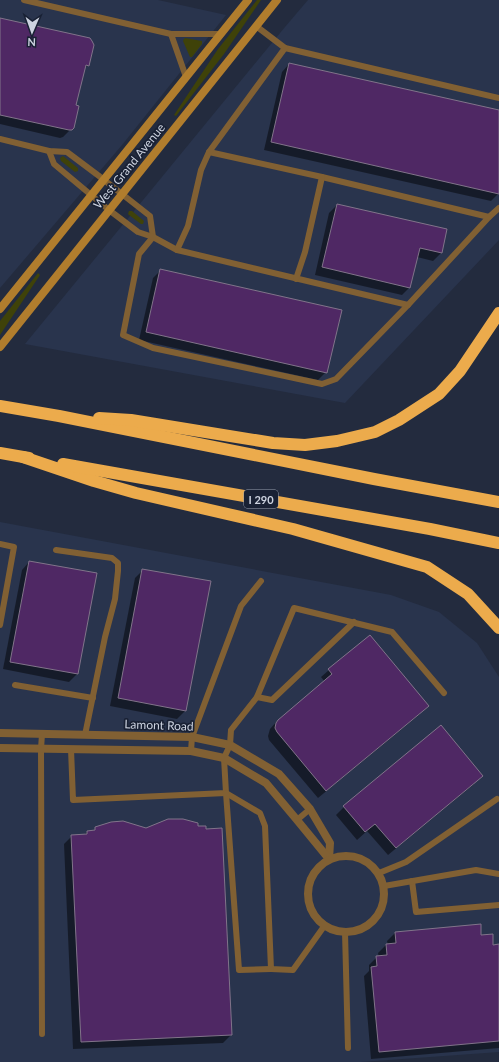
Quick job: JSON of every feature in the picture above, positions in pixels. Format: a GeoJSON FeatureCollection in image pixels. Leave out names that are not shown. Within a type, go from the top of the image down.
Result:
{"type":"FeatureCollection","features":[{"type":"Feature","properties":{"kind":"highway"},"geometry":{"type":"LineString","coordinates":[[59,416],[131,420],[273,443],[305,445],[337,441],[375,432],[399,420],[439,394],[460,371],[499,313]]}},
{"type":"Feature","properties":{"kind":"highway"},"geometry":{"type":"LineString","coordinates":[[0,406],[59,416],[374,480],[499,502]]}},
{"type":"Feature","properties":{"kind":"highway","name":"I 290"},"geometry":{"type":"LineString","coordinates":[[0,453],[430,529],[499,543]]}},
{"type":"Feature","properties":{"kind":"highway"},"geometry":{"type":"LineString","coordinates":[[23,457],[94,481],[136,493],[292,529],[427,567],[468,594],[499,628]]}},
{"type":"Feature","properties":{"kind":"main road","name":"West Grand Avenue"},"geometry":{"type":"LineString","coordinates":[[0,309],[248,0]]}},
{"type":"Feature","properties":{"kind":"main road","name":"West Grand Avenue"},"geometry":{"type":"LineString","coordinates":[[0,347],[277,0]]}},
{"type":"Feature","properties":{"kind":"street","name":"Lamont Road"},"geometry":{"type":"LineString","coordinates":[[0,733],[192,737],[230,745],[279,774],[310,809],[330,843],[329,859]]}},
{"type":"Feature","properties":{"kind":"street","name":"Lamont Road"},"geometry":{"type":"LineString","coordinates":[[0,748],[191,751],[224,758],[266,783],[329,859]]}},
{"type":"Feature","properties":{"kind":"street"},"geometry":{"type":"LineString","coordinates":[[351,855],[362,858],[372,865],[379,873],[384,886],[385,897],[382,908],[376,918],[367,926],[356,931],[345,932],[334,930],[325,925],[315,916],[309,904],[308,891],[311,878],[318,867],[329,859],[351,855]]}},
{"type":"Feature","properties":{"kind":"lane"},"geometry":{"type":"LineString","coordinates":[[24,0],[170,34],[221,34]]}},
{"type":"Feature","properties":{"kind":"lane"},"geometry":{"type":"LineString","coordinates":[[256,26],[285,48],[499,98]]}},
{"type":"Feature","properties":{"kind":"lane"},"geometry":{"type":"LineString","coordinates":[[170,34],[186,77]]}},
{"type":"Feature","properties":{"kind":"lane"},"geometry":{"type":"LineString","coordinates":[[177,250],[188,226],[201,170],[209,152],[285,48]]}},
{"type":"Feature","properties":{"kind":"lane"},"geometry":{"type":"LineString","coordinates":[[0,139],[50,150],[67,152],[150,216],[153,237],[139,254],[123,335],[153,348],[322,384],[336,379],[499,208]]}},
{"type":"Feature","properties":{"kind":"lane"},"geometry":{"type":"LineString","coordinates":[[50,150],[54,164],[91,196],[138,232],[153,237],[177,250],[408,305]]}},
{"type":"Feature","properties":{"kind":"lane"},"geometry":{"type":"LineString","coordinates":[[209,152],[322,177],[489,217]]}},
{"type":"Feature","properties":{"kind":"lane"},"geometry":{"type":"LineString","coordinates":[[296,279],[305,252],[322,177]]}},
{"type":"Feature","properties":{"kind":"lane"},"geometry":{"type":"LineString","coordinates":[[0,544],[14,547],[0,625]]}},
{"type":"Feature","properties":{"kind":"lane"},"geometry":{"type":"LineString","coordinates":[[56,550],[112,558],[118,563],[115,598],[105,637],[85,735]]}},
{"type":"Feature","properties":{"kind":"lane"},"geometry":{"type":"LineString","coordinates":[[191,751],[192,737],[241,606],[261,581]]}},
{"type":"Feature","properties":{"kind":"lane"},"geometry":{"type":"LineString","coordinates":[[325,925],[293,970],[239,970],[224,758],[230,745],[232,730],[257,697],[294,608],[392,632],[444,693]]}},
{"type":"Feature","properties":{"kind":"lane"},"geometry":{"type":"LineString","coordinates":[[257,697],[272,700],[354,622]]}},
{"type":"Feature","properties":{"kind":"lane"},"geometry":{"type":"LineString","coordinates":[[15,685],[92,698]]}},
{"type":"Feature","properties":{"kind":"lane"},"geometry":{"type":"LineString","coordinates":[[42,734],[42,1034]]}},
{"type":"Feature","properties":{"kind":"lane"},"geometry":{"type":"LineString","coordinates":[[71,749],[73,800],[226,793],[260,813],[265,826],[271,969]]}},
{"type":"Feature","properties":{"kind":"lane"},"geometry":{"type":"LineString","coordinates":[[379,873],[406,862],[497,799]]}},
{"type":"Feature","properties":{"kind":"lane"},"geometry":{"type":"LineString","coordinates":[[297,820],[310,809]]}},
{"type":"Feature","properties":{"kind":"lane"},"geometry":{"type":"LineString","coordinates":[[384,886],[476,870],[499,874]]}},
{"type":"Feature","properties":{"kind":"lane"},"geometry":{"type":"LineString","coordinates":[[412,881],[416,912],[499,905]]}},
{"type":"Feature","properties":{"kind":"lane"},"geometry":{"type":"LineString","coordinates":[[345,932],[348,1048]]}},
{"type":"Feature","properties":{"kind":"shaded area"},"geometry":{"type":"Polygon","coordinates":[[[0,0],[158,0],[226,15],[122,145],[0,288],[0,0]]]}},
{"type":"Feature","properties":{"kind":"shaded area"},"geometry":{"type":"Polygon","coordinates":[[[257,0],[261,0],[224,54],[176,116],[174,115],[218,49],[257,0]]]}},
{"type":"Feature","properties":{"kind":"shaded area"},"geometry":{"type":"Polygon","coordinates":[[[308,0],[499,0],[499,240],[345,403],[25,344],[285,27],[308,0]]]}},
{"type":"Feature","properties":{"kind":"shaded area"},"geometry":{"type":"Polygon","coordinates":[[[185,38],[202,41],[202,44],[192,57],[190,57],[183,41],[185,38]]]}},
{"type":"Feature","properties":{"kind":"shaded area"},"geometry":{"type":"Polygon","coordinates":[[[63,156],[78,168],[78,171],[75,172],[61,161],[60,158],[63,156]]]}},
{"type":"Feature","properties":{"kind":"shaded area"},"geometry":{"type":"Polygon","coordinates":[[[129,211],[132,211],[144,221],[143,224],[129,215],[129,211]]]}},
{"type":"Feature","properties":{"kind":"shaded area"},"geometry":{"type":"Polygon","coordinates":[[[38,273],[40,275],[0,335],[0,321],[38,273]]]}},
{"type":"Feature","properties":{"kind":"shaded area"},"geometry":{"type":"Polygon","coordinates":[[[0,522],[391,595],[439,612],[477,643],[499,677],[499,1052],[361,1062],[0,1062],[0,522]]]}},
{"type":"Feature","properties":{"kind":"building"},"geometry":{"type":"Polygon","coordinates":[[[0,18],[90,38],[92,41],[94,45],[89,66],[86,65],[76,105],[79,106],[74,128],[72,130],[0,115],[0,18]]]}},
{"type":"Feature","properties":{"kind":"building"},"geometry":{"type":"Polygon","coordinates":[[[289,63],[499,110],[499,194],[271,142],[289,63]]]}},
{"type":"Feature","properties":{"kind":"building"},"geometry":{"type":"Polygon","coordinates":[[[337,204],[447,229],[442,253],[420,248],[410,288],[322,267],[337,204]]]}},
{"type":"Feature","properties":{"kind":"building"},"geometry":{"type":"Polygon","coordinates":[[[160,269],[342,310],[327,373],[146,332],[160,269]]]}},
{"type":"Feature","properties":{"kind":"building"},"geometry":{"type":"Polygon","coordinates":[[[29,561],[97,573],[78,674],[10,662],[29,561]]]}},
{"type":"Feature","properties":{"kind":"building"},"geometry":{"type":"Polygon","coordinates":[[[142,569],[211,581],[186,711],[118,698],[142,569]]]}},
{"type":"Feature","properties":{"kind":"building"},"geometry":{"type":"Polygon","coordinates":[[[370,635],[429,706],[326,791],[277,732],[275,728],[276,723],[332,674],[328,669],[370,635]]]}},
{"type":"Feature","properties":{"kind":"building"},"geometry":{"type":"Polygon","coordinates":[[[441,725],[483,776],[396,848],[375,824],[365,832],[343,806],[441,725]]]}},
{"type":"Feature","properties":{"kind":"building"},"geometry":{"type":"Polygon","coordinates":[[[168,819],[183,819],[198,823],[198,826],[206,826],[206,829],[222,828],[232,1035],[81,1042],[71,835],[87,834],[87,831],[95,830],[95,827],[111,822],[123,821],[146,828],[168,819]]]}},
{"type":"Feature","properties":{"kind":"building"},"geometry":{"type":"Polygon","coordinates":[[[481,924],[481,935],[493,934],[493,945],[499,944],[499,1041],[379,1052],[371,967],[377,966],[376,956],[387,955],[386,944],[396,943],[395,932],[481,924]]]}}]}
